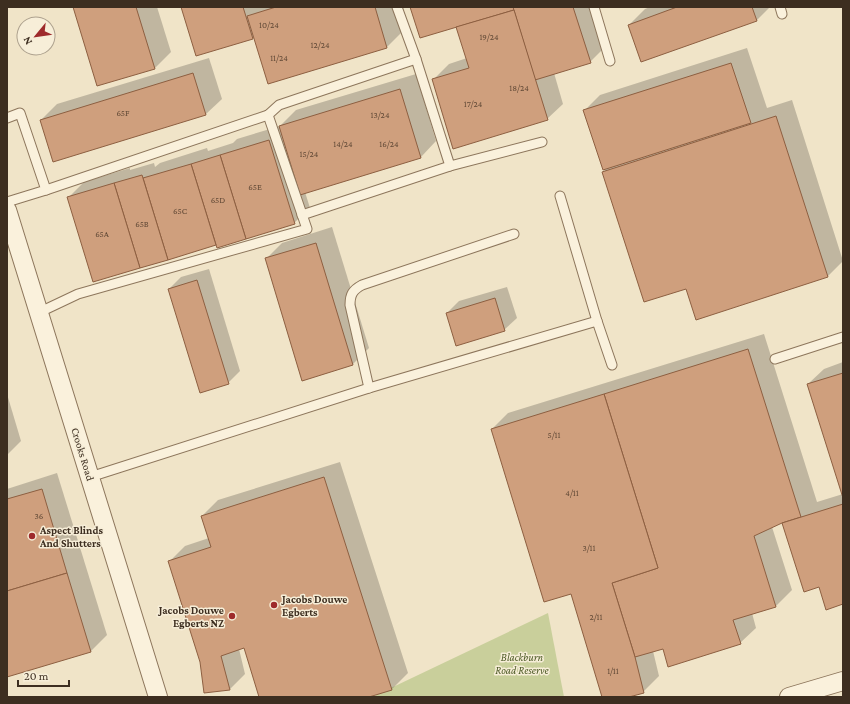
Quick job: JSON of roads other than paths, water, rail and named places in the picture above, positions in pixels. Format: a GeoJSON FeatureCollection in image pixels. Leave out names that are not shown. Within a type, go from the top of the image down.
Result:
{"type":"FeatureCollection","features":[{"type":"Feature","properties":{"kind":"street","name":"Crooks Road"},"geometry":{"type":"LineString","coordinates":[[7,210],[40,312],[158,697]]}},
{"type":"Feature","properties":{"kind":"street"},"geometry":{"type":"LineString","coordinates":[[789,697],[843,681]]}},
{"type":"Feature","properties":{"kind":"lane"},"geometry":{"type":"LineString","coordinates":[[397,7],[416,59],[450,166]]}},
{"type":"Feature","properties":{"kind":"lane"},"geometry":{"type":"LineString","coordinates":[[595,7],[610,61]]}},
{"type":"Feature","properties":{"kind":"lane"},"geometry":{"type":"LineString","coordinates":[[7,202],[268,115],[279,105],[416,59]]}},
{"type":"Feature","properties":{"kind":"lane"},"geometry":{"type":"LineString","coordinates":[[7,118],[20,114],[46,190]]}},
{"type":"Feature","properties":{"kind":"lane"},"geometry":{"type":"LineString","coordinates":[[40,312],[78,294],[307,229],[268,115]]}},
{"type":"Feature","properties":{"kind":"lane"},"geometry":{"type":"LineString","coordinates":[[302,215],[450,166],[542,142]]}},
{"type":"Feature","properties":{"kind":"lane"},"geometry":{"type":"LineString","coordinates":[[560,196],[597,321],[612,365]]}},
{"type":"Feature","properties":{"kind":"lane"},"geometry":{"type":"LineString","coordinates":[[369,388],[350,304],[350,297],[354,290],[362,285],[514,234]]}},
{"type":"Feature","properties":{"kind":"lane"},"geometry":{"type":"LineString","coordinates":[[90,477],[369,388],[597,321]]}},
{"type":"Feature","properties":{"kind":"lane"},"geometry":{"type":"LineString","coordinates":[[775,359],[843,338]]}},
{"type":"Feature","properties":{"kind":"place","name":"Aspect Blinds And Shutters"},"geometry":{"type":"Point","coordinates":[32,536]}},
{"type":"Feature","properties":{"kind":"place","name":"Jacobs Douwe Egberts"},"geometry":{"type":"Point","coordinates":[274,605]}},
{"type":"Feature","properties":{"kind":"place","name":"Jacobs Douwe Egberts NZ"},"geometry":{"type":"Point","coordinates":[232,616]}},
{"type":"Feature","properties":{"kind":"park label","name":"Blackburn Road Reserve"},"geometry":{"type":"Point","coordinates":[522,663]}}]}
